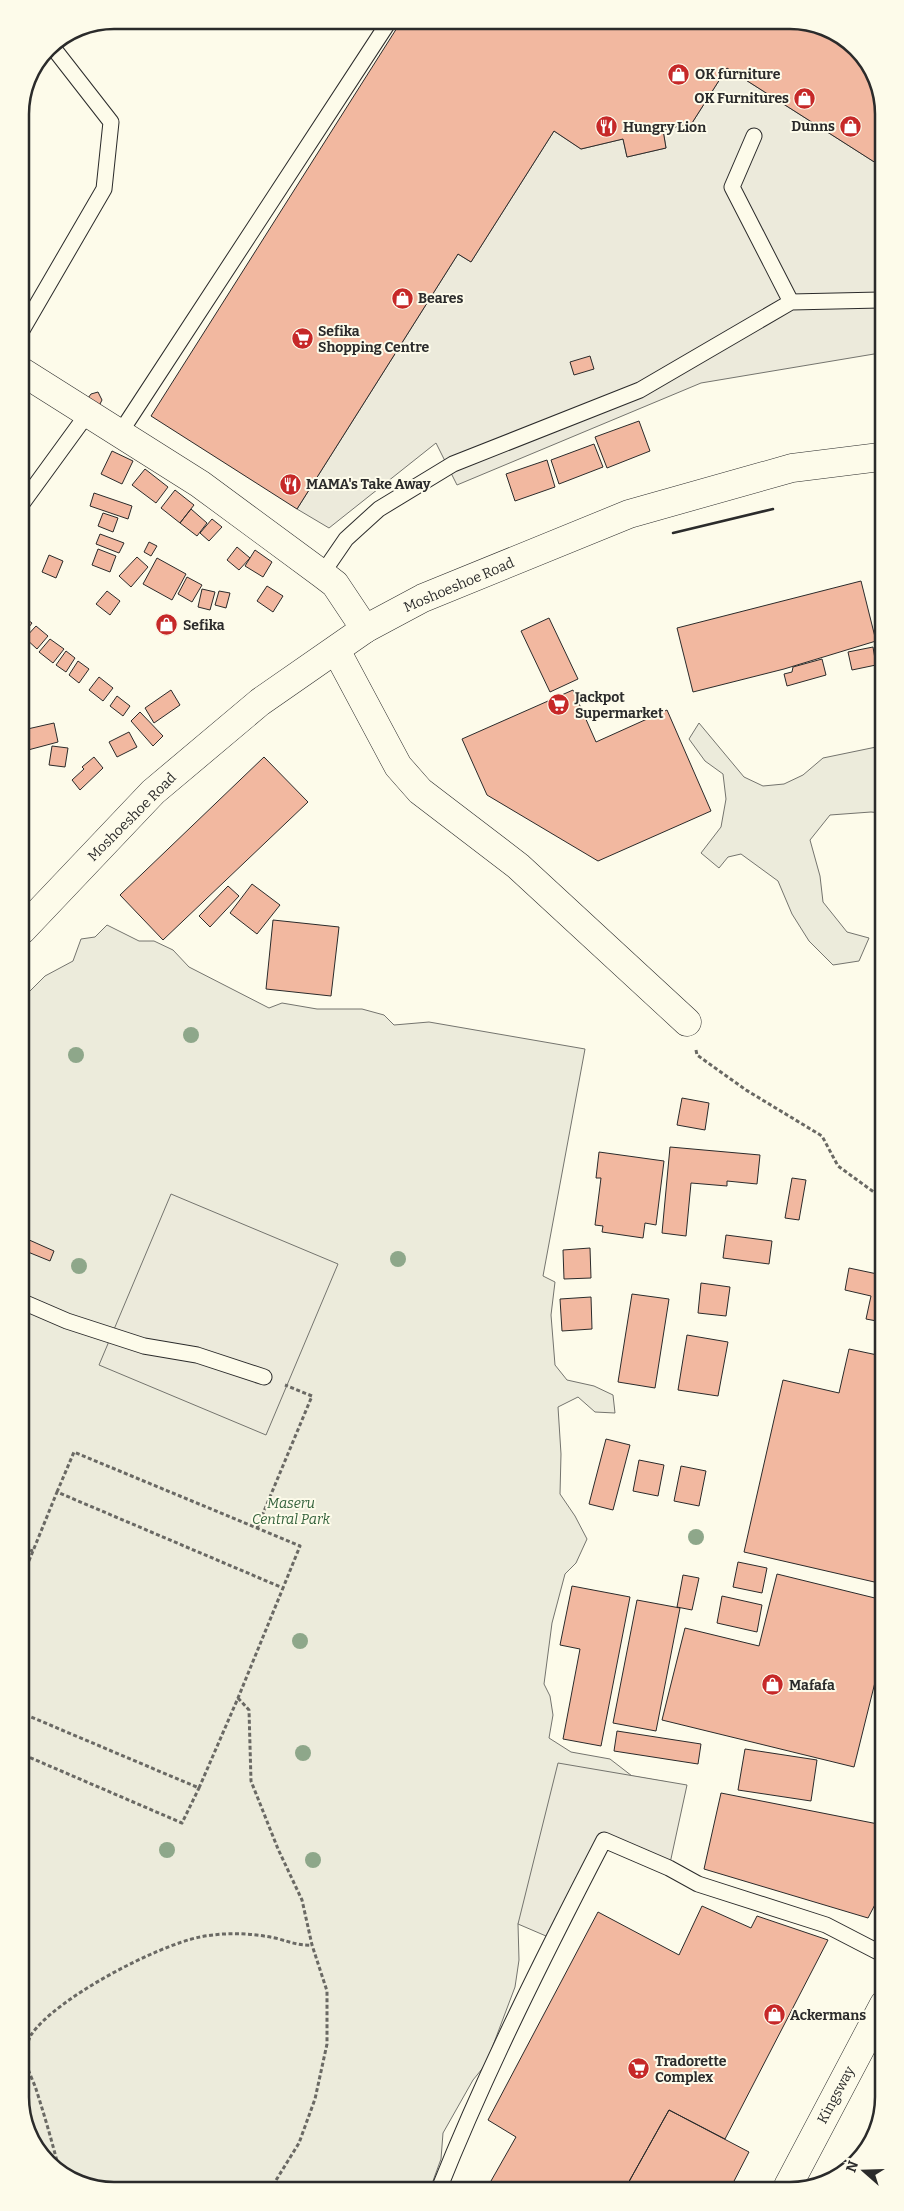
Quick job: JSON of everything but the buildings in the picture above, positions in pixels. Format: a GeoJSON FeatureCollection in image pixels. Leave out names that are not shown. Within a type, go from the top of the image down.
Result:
{"type":"FeatureCollection","features":[{"type":"Feature","properties":{"kind":"main road"},"geometry":{"type":"LineString","coordinates":[[29,377],[200,484],[322,574],[335,584],[365,629]]}},
{"type":"Feature","properties":{"kind":"main road","name":"Moshoeshoe Road"},"geometry":{"type":"LineString","coordinates":[[29,923],[153,792],[260,702],[365,629],[423,598],[629,514],[792,468],[875,457]]}},
{"type":"Feature","properties":{"kind":"main road"},"geometry":{"type":"LineString","coordinates":[[336,650],[398,766],[420,791],[518,866],[687,1022]]}},
{"type":"Feature","properties":{"kind":"main road","name":"Kingsway"},"geometry":{"type":"LineString","coordinates":[[790,2182],[875,2021]]}},
{"type":"Feature","properties":{"kind":"lane"},"geometry":{"type":"LineString","coordinates":[[120,433],[384,29]]}},
{"type":"Feature","properties":{"kind":"lane"},"geometry":{"type":"LineString","coordinates":[[29,318],[104,189],[111,122],[56,52]]}},
{"type":"Feature","properties":{"kind":"lane"},"geometry":{"type":"LineString","coordinates":[[754,136],[732,187],[791,302]]}},
{"type":"Feature","properties":{"kind":"lane"},"geometry":{"type":"LineString","coordinates":[[322,574],[346,539],[379,509],[453,464],[640,390],[791,302],[875,300]]}},
{"type":"Feature","properties":{"kind":"lane"},"geometry":{"type":"LineString","coordinates":[[29,494],[88,413]]}},
{"type":"Feature","properties":{"kind":"lane"},"geometry":{"type":"LineString","coordinates":[[29,1305],[67,1321],[144,1346],[197,1354],[264,1377]]}},
{"type":"Feature","properties":{"kind":"lane"},"geometry":{"type":"LineString","coordinates":[[442,2182],[468,2117],[553,1939],[604,1840],[669,1868],[698,1884],[826,1925],[875,1950]]}},
{"type":"Feature","properties":{"kind":"path"},"geometry":{"type":"LineString","coordinates":[[687,1022],[697,1055],[746,1090],[822,1136],[838,1166],[875,1193]]}},
{"type":"Feature","properties":{"kind":"path"},"geometry":{"type":"LineString","coordinates":[[257,1528],[312,1396],[264,1377]]}},
{"type":"Feature","properties":{"kind":"path"},"geometry":{"type":"LineString","coordinates":[[29,1560],[74,1452],[300,1546],[238,1698],[182,1823],[29,1757]]}},
{"type":"Feature","properties":{"kind":"path"},"geometry":{"type":"LineString","coordinates":[[58,1492],[283,1588]]}},
{"type":"Feature","properties":{"kind":"path"},"geometry":{"type":"LineString","coordinates":[[29,1550],[33,1551]]}},
{"type":"Feature","properties":{"kind":"path"},"geometry":{"type":"LineString","coordinates":[[238,1698],[249,1710],[251,1781],[278,1849],[302,1900],[312,1945],[327,1991],[327,2044],[315,2099],[299,2143],[275,2182]]}},
{"type":"Feature","properties":{"kind":"path"},"geometry":{"type":"LineString","coordinates":[[29,1716],[199,1788]]}},
{"type":"Feature","properties":{"kind":"path"},"geometry":{"type":"LineString","coordinates":[[29,2037],[43,2020],[68,2000],[121,1970],[172,1945],[200,1937],[248,1933],[278,1938],[300,1946],[312,1945]]}},
{"type":"Feature","properties":{"kind":"path"},"geometry":{"type":"LineString","coordinates":[[29,2069],[57,2160]]}},
{"type":"Feature","properties":{"kind":"green space"},"geometry":{"type":"Polygon","coordinates":[[[699,723],[744,777],[763,786],[784,784],[803,775],[823,758],[875,747],[875,812],[830,815],[810,840],[820,876],[823,902],[847,932],[869,938],[859,961],[833,965],[809,941],[792,914],[778,881],[741,854],[728,857],[719,868],[701,853],[721,827],[726,799],[723,774],[705,761],[689,739],[699,723]]]}},
{"type":"Feature","properties":{"kind":"green space","name":"Maseru Central Park"},"geometry":{"type":"Polygon","coordinates":[[[107,925],[139,941],[154,941],[173,950],[189,967],[269,1008],[282,1003],[317,1009],[362,1009],[384,1015],[394,1025],[429,1022],[585,1049],[543,1276],[555,1282],[551,1315],[555,1365],[567,1380],[594,1386],[613,1395],[615,1413],[595,1412],[578,1397],[558,1407],[561,1454],[560,1494],[575,1516],[587,1539],[576,1563],[565,1574],[552,1623],[544,1684],[550,1696],[553,1715],[549,1738],[571,1752],[610,1759],[632,1776],[667,1782],[574,1823],[518,1924],[519,1960],[515,1987],[486,2064],[473,2080],[443,2133],[441,2159],[433,2182],[108,2182],[81,2176],[62,2165],[43,2145],[37,2135],[30,2114],[29,992],[45,976],[73,961],[81,939],[95,937],[107,925]]]}},
{"type":"Feature","properties":{"kind":"shaded area"},"geometry":{"type":"Polygon","coordinates":[[[727,68],[875,162],[875,354],[701,383],[457,485],[436,443],[329,528],[297,509],[458,254],[471,262],[554,131],[581,149],[623,139],[627,157],[666,148],[663,130],[692,123],[727,68]]]}},
{"type":"Feature","properties":{"kind":"shaded area"},"geometry":{"type":"Polygon","coordinates":[[[171,1194],[338,1264],[266,1435],[99,1365],[171,1194]]]}},
{"type":"Feature","properties":{"kind":"shaded area"},"geometry":{"type":"Polygon","coordinates":[[[558,1763],[687,1785],[669,1868],[604,1840],[553,1939],[518,1924],[558,1763]]]}},
{"type":"Feature","properties":{"kind":"wall"},"geometry":{"type":"LineString","coordinates":[[673,533],[773,509]]}},
{"type":"Feature","properties":{"kind":"place","name":"OK furniture"},"geometry":{"type":"Point","coordinates":[679,74]}},
{"type":"Feature","properties":{"kind":"place","name":"OK Furnitures"},"geometry":{"type":"Point","coordinates":[805,98]}},
{"type":"Feature","properties":{"kind":"place","name":"Dunns"},"geometry":{"type":"Point","coordinates":[851,126]}},
{"type":"Feature","properties":{"kind":"place","name":"Hungry Lion"},"geometry":{"type":"Point","coordinates":[607,127]}},
{"type":"Feature","properties":{"kind":"place","name":"Beares"},"geometry":{"type":"Point","coordinates":[402,298]}},
{"type":"Feature","properties":{"kind":"place","name":"Sefika Shopping Centre"},"geometry":{"type":"Point","coordinates":[302,339]}},
{"type":"Feature","properties":{"kind":"place","name":"MAMA's Take Away"},"geometry":{"type":"Point","coordinates":[290,484]}},
{"type":"Feature","properties":{"kind":"place","name":"Sefika"},"geometry":{"type":"Point","coordinates":[167,625]}},
{"type":"Feature","properties":{"kind":"place","name":"Jackpot Supermarket"},"geometry":{"type":"Point","coordinates":[559,705]}},
{"type":"Feature","properties":{"kind":"place","name":"Mafafa"},"geometry":{"type":"Point","coordinates":[773,1685]}},
{"type":"Feature","properties":{"kind":"place","name":"Ackermans"},"geometry":{"type":"Point","coordinates":[774,2015]}},
{"type":"Feature","properties":{"kind":"place","name":"Tradorette Complex"},"geometry":{"type":"Point","coordinates":[639,2069]}}]}
